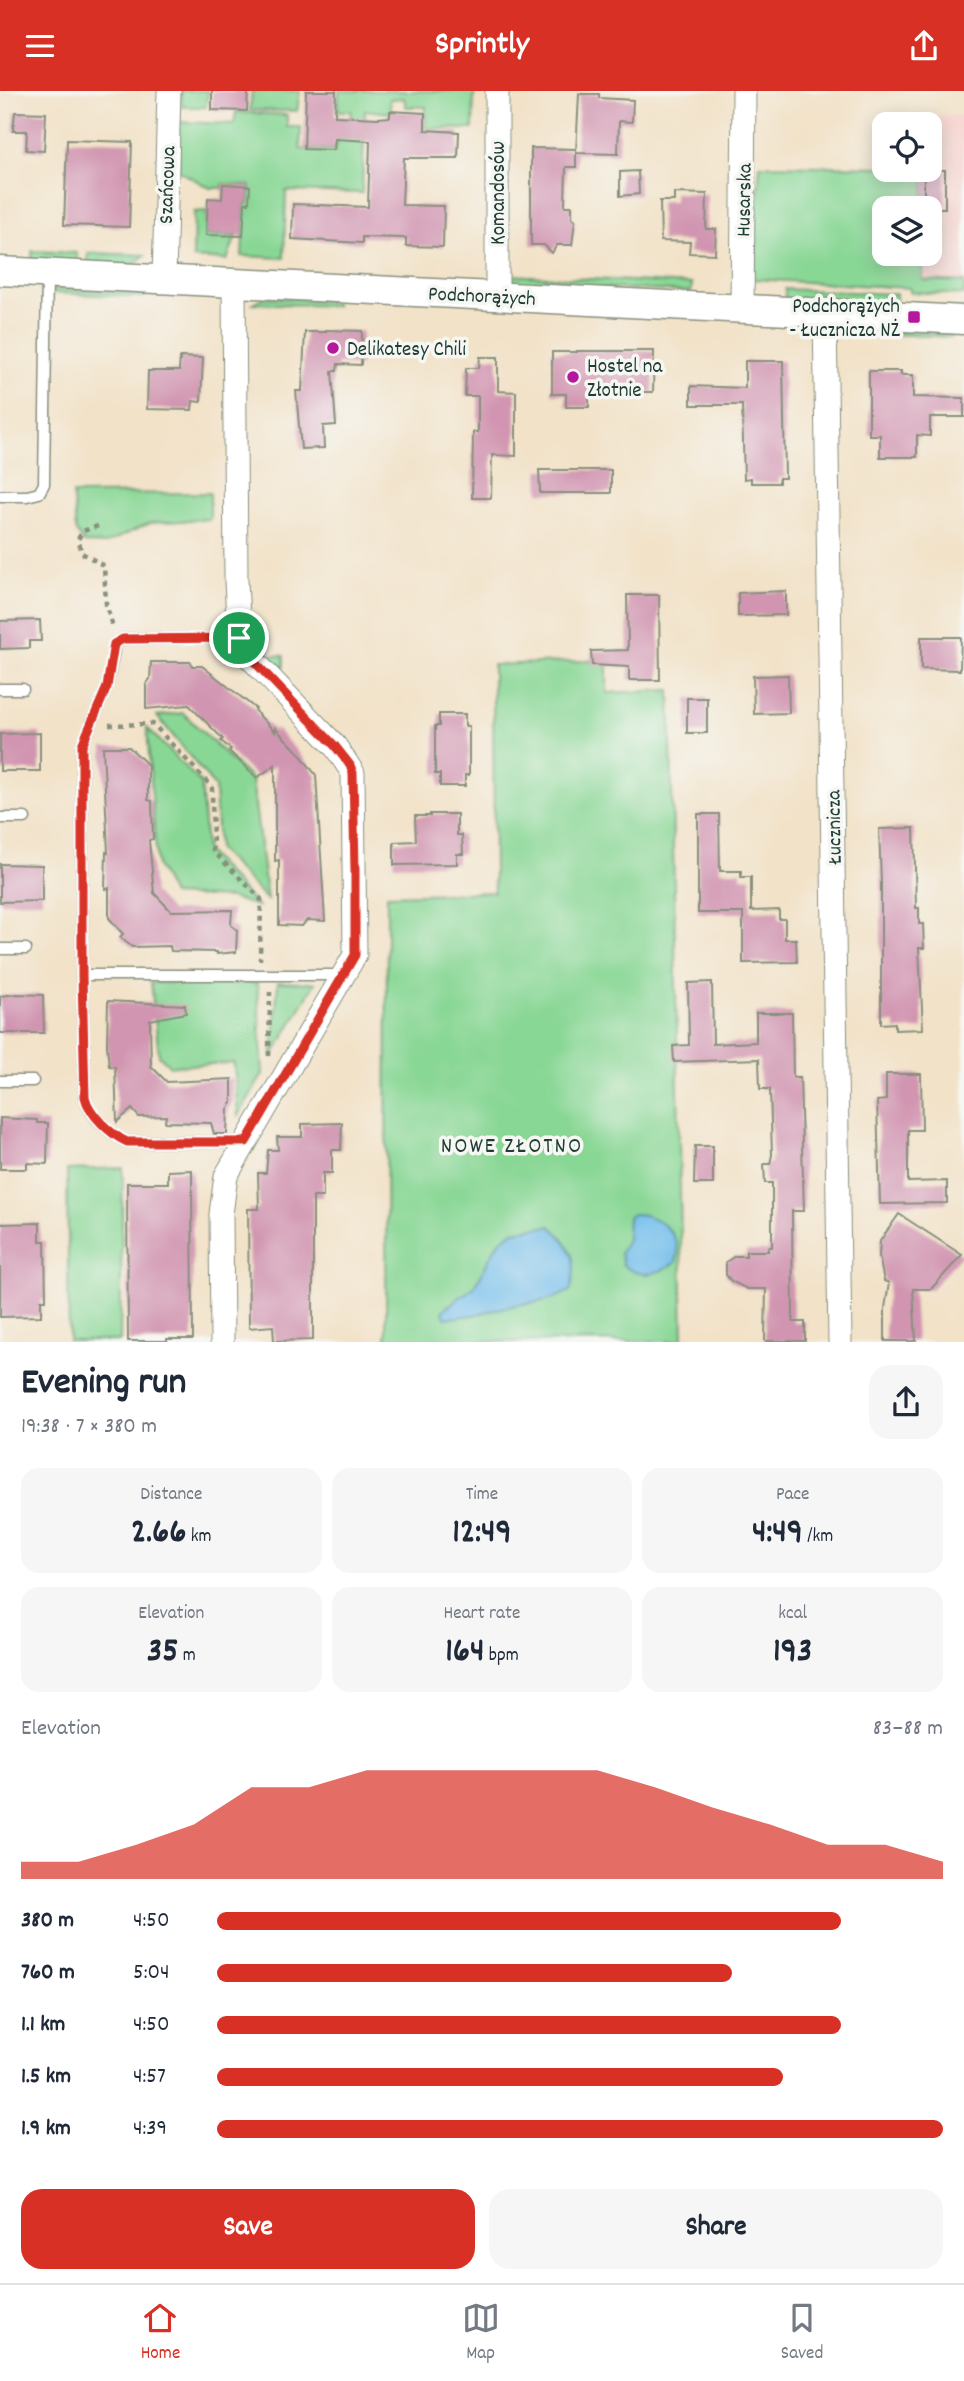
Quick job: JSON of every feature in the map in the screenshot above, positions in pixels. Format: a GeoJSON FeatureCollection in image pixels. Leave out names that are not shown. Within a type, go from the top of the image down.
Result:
{"type":"FeatureCollection","features":[{"type":"Feature","properties":{"kind":"street","name":"Szańcowa"},"geometry":{"type":"LineString","coordinates":[[164,279],[169,91]]}},
{"type":"Feature","properties":{"kind":"street","name":"Komandosów"},"geometry":{"type":"LineString","coordinates":[[497,91],[497,295]]}},
{"type":"Feature","properties":{"kind":"street","name":"Husarska"},"geometry":{"type":"LineString","coordinates":[[742,309],[744,91]]}},
{"type":"Feature","properties":{"kind":"street","name":"Podchorążych"},"geometry":{"type":"LineString","coordinates":[[0,271],[964,320]]}},
{"type":"Feature","properties":{"kind":"street"},"geometry":{"type":"LineString","coordinates":[[222,1342],[222,1190],[226,1176],[355,955],[353,773],[335,746],[246,653],[239,638],[236,581],[234,283]]}},
{"type":"Feature","properties":{"kind":"street","name":"Łucznicza"},"geometry":{"type":"LineString","coordinates":[[825,313],[840,1342]]}},
{"type":"Feature","properties":{"kind":"lane"},"geometry":{"type":"LineString","coordinates":[[0,496],[39,493],[44,484],[47,274]]}},
{"type":"Feature","properties":{"kind":"lane"},"geometry":{"type":"LineString","coordinates":[[239,638],[123,639],[118,641],[113,650],[107,687],[82,745],[82,975],[85,1097],[89,1109],[118,1138],[127,1142],[246,1142]]}},
{"type":"Feature","properties":{"kind":"lane"},"geometry":{"type":"LineString","coordinates":[[0,689],[23,689]]}},
{"type":"Feature","properties":{"kind":"lane"},"geometry":{"type":"LineString","coordinates":[[0,818],[25,818]]}},
{"type":"Feature","properties":{"kind":"lane"},"geometry":{"type":"LineString","coordinates":[[0,949],[26,949]]}},
{"type":"Feature","properties":{"kind":"lane"},"geometry":{"type":"LineString","coordinates":[[82,975],[345,975]]}},
{"type":"Feature","properties":{"kind":"lane"},"geometry":{"type":"LineString","coordinates":[[0,1081],[33,1081]]}},
{"type":"Feature","properties":{"kind":"path"},"geometry":{"type":"LineString","coordinates":[[98,526],[83,531],[78,539],[82,553],[104,566],[106,604],[118,641]]}},
{"type":"Feature","properties":{"kind":"path"},"geometry":{"type":"LineString","coordinates":[[90,725],[153,724],[212,787],[213,851],[261,899],[260,960],[270,986],[269,1073],[282,1080]]}},
{"type":"Feature","properties":{"kind":"shaded area"},"geometry":{"type":"Polygon","coordinates":[[[942,116],[964,116],[964,282],[923,280],[923,266],[942,266],[942,196],[924,196],[924,182],[942,182],[942,116]]]}},
{"type":"Feature","properties":{"kind":"green space"},"geometry":{"type":"Polygon","coordinates":[[[181,91],[208,91],[206,107],[182,107],[181,91]]]}},
{"type":"Feature","properties":{"kind":"green space"},"geometry":{"type":"Polygon","coordinates":[[[252,91],[300,91],[297,111],[250,110],[252,91]]]}},
{"type":"Feature","properties":{"kind":"green space"},"geometry":{"type":"Polygon","coordinates":[[[339,91],[474,91],[473,129],[425,128],[426,107],[406,107],[404,98],[390,99],[391,113],[365,110],[362,193],[286,191],[284,258],[242,256],[245,203],[249,203],[250,186],[223,184],[223,188],[210,188],[179,171],[178,122],[234,124],[236,112],[287,115],[287,127],[301,127],[300,149],[335,150],[338,137],[351,138],[351,111],[338,111],[339,91]]]}},
{"type":"Feature","properties":{"kind":"green space"},"geometry":{"type":"Polygon","coordinates":[[[760,165],[872,167],[872,182],[924,182],[924,196],[872,196],[872,266],[923,266],[923,280],[964,282],[964,295],[910,292],[910,288],[752,279],[760,165]]]}},
{"type":"Feature","properties":{"kind":"green space"},"geometry":{"type":"Polygon","coordinates":[[[207,211],[206,235],[236,236],[227,260],[193,258],[194,212],[207,211]]]}},
{"type":"Feature","properties":{"kind":"green space"},"geometry":{"type":"Polygon","coordinates":[[[32,251],[77,253],[77,263],[32,261],[32,251]]]}},
{"type":"Feature","properties":{"kind":"green space"},"geometry":{"type":"Polygon","coordinates":[[[88,253],[145,255],[133,265],[88,264],[88,253]]]}},
{"type":"Feature","properties":{"kind":"green space"},"geometry":{"type":"Polygon","coordinates":[[[508,275],[692,284],[691,292],[517,284],[508,275]]]}},
{"type":"Feature","properties":{"kind":"green space"},"geometry":{"type":"Polygon","coordinates":[[[53,288],[146,293],[145,297],[53,293],[53,288]]]}},
{"type":"Feature","properties":{"kind":"green space"},"geometry":{"type":"Polygon","coordinates":[[[785,289],[896,294],[896,307],[785,301],[785,289]]]}},
{"type":"Feature","properties":{"kind":"green space"},"geometry":{"type":"Polygon","coordinates":[[[263,297],[335,301],[335,306],[253,303],[263,297]]]}},
{"type":"Feature","properties":{"kind":"green space"},"geometry":{"type":"Polygon","coordinates":[[[847,328],[949,333],[952,337],[842,332],[847,328]]]}},
{"type":"Feature","properties":{"kind":"green space"},"geometry":{"type":"Polygon","coordinates":[[[210,493],[210,519],[150,523],[105,544],[84,543],[76,532],[73,494],[210,493]]]}},
{"type":"Feature","properties":{"kind":"green space"},"geometry":{"type":"Polygon","coordinates":[[[252,638],[269,639],[269,655],[284,656],[284,667],[264,657],[252,638]]]}},
{"type":"Feature","properties":{"kind":"green space"},"geometry":{"type":"Polygon","coordinates":[[[607,660],[607,693],[670,690],[683,1341],[386,1342],[387,895],[494,892],[493,665],[607,660]]]}},
{"type":"Feature","properties":{"kind":"green space"},"geometry":{"type":"Polygon","coordinates":[[[183,713],[252,780],[267,900],[218,849],[215,787],[157,716],[183,713]]]}},
{"type":"Feature","properties":{"kind":"green space"},"geometry":{"type":"Polygon","coordinates":[[[147,728],[201,783],[206,851],[257,906],[231,898],[172,895],[157,865],[147,728]]]}},
{"type":"Feature","properties":{"kind":"green space"},"geometry":{"type":"Polygon","coordinates":[[[278,982],[315,983],[272,1057],[278,982]]]}},
{"type":"Feature","properties":{"kind":"green space"},"geometry":{"type":"Polygon","coordinates":[[[151,983],[257,983],[263,1074],[238,1116],[234,1063],[170,1066],[159,1055],[151,983]]]}},
{"type":"Feature","properties":{"kind":"green space"},"geometry":{"type":"Polygon","coordinates":[[[123,1168],[120,1341],[69,1341],[67,1170],[123,1168]]]}},
{"type":"Feature","properties":{"kind":"water"},"geometry":{"type":"Polygon","coordinates":[[[633,1214],[651,1217],[667,1228],[676,1244],[676,1262],[650,1274],[636,1273],[623,1265],[620,1253],[627,1240],[628,1217],[633,1214]]]}},
{"type":"Feature","properties":{"kind":"water"},"geometry":{"type":"Polygon","coordinates":[[[550,1226],[564,1240],[572,1255],[574,1271],[570,1291],[541,1301],[470,1316],[445,1318],[445,1308],[474,1287],[498,1243],[513,1231],[550,1226]]]}},
{"type":"Feature","properties":{"kind":"building"},"geometry":{"type":"Polygon","coordinates":[[[212,91],[248,91],[247,111],[212,110],[212,91]]]}},
{"type":"Feature","properties":{"kind":"building"},"geometry":{"type":"Polygon","coordinates":[[[306,91],[336,91],[335,116],[378,118],[390,117],[390,111],[425,113],[425,130],[459,132],[458,158],[404,158],[402,205],[444,206],[443,247],[406,246],[406,238],[362,237],[362,243],[292,239],[293,204],[368,207],[370,141],[335,139],[334,150],[304,149],[306,91]]]}},
{"type":"Feature","properties":{"kind":"building"},"geometry":{"type":"Polygon","coordinates":[[[579,94],[599,94],[599,98],[633,100],[632,122],[619,121],[618,154],[576,153],[579,94]]]}},
{"type":"Feature","properties":{"kind":"building"},"geometry":{"type":"Polygon","coordinates":[[[15,112],[46,113],[44,151],[26,150],[27,131],[13,131],[15,112]]]}},
{"type":"Feature","properties":{"kind":"building"},"geometry":{"type":"Polygon","coordinates":[[[67,140],[132,142],[129,227],[64,225],[67,140]]]}},
{"type":"Feature","properties":{"kind":"building"},"geometry":{"type":"Polygon","coordinates":[[[531,148],[576,149],[576,167],[566,167],[565,206],[572,206],[572,218],[575,221],[572,245],[557,245],[552,253],[544,245],[531,245],[531,148]]]}},
{"type":"Feature","properties":{"kind":"building"},"geometry":{"type":"Polygon","coordinates":[[[942,170],[945,170],[945,208],[942,208],[942,196],[924,196],[924,182],[942,182],[942,170]]]}},
{"type":"Feature","properties":{"kind":"building"},"geometry":{"type":"Polygon","coordinates":[[[638,171],[639,194],[620,196],[620,172],[638,171]]]}},
{"type":"Feature","properties":{"kind":"building"},"geometry":{"type":"Polygon","coordinates":[[[223,184],[250,186],[249,203],[245,203],[243,236],[206,235],[208,198],[222,199],[223,184]]]}},
{"type":"Feature","properties":{"kind":"building"},"geometry":{"type":"Polygon","coordinates":[[[674,193],[707,194],[706,229],[716,229],[715,254],[689,253],[690,242],[661,241],[660,201],[674,201],[674,193]]]}},
{"type":"Feature","properties":{"kind":"building"},"geometry":{"type":"Polygon","coordinates":[[[362,331],[361,365],[338,364],[337,371],[332,371],[336,425],[323,426],[324,448],[301,449],[296,391],[302,391],[305,332],[362,331]]]}},
{"type":"Feature","properties":{"kind":"building"},"geometry":{"type":"Polygon","coordinates":[[[654,351],[653,392],[592,392],[589,394],[589,407],[566,407],[566,394],[552,394],[552,352],[654,351]]]}},
{"type":"Feature","properties":{"kind":"building"},"geometry":{"type":"Polygon","coordinates":[[[180,357],[203,358],[201,402],[193,401],[192,410],[147,409],[148,371],[179,371],[180,357]]]}},
{"type":"Feature","properties":{"kind":"building"},"geometry":{"type":"Polygon","coordinates":[[[480,357],[498,357],[498,391],[516,392],[516,456],[492,455],[491,498],[472,498],[473,432],[478,432],[478,396],[465,396],[466,368],[479,368],[480,357]]]}},
{"type":"Feature","properties":{"kind":"building"},"geometry":{"type":"Polygon","coordinates":[[[745,361],[783,361],[785,478],[779,478],[779,483],[751,483],[751,478],[744,479],[742,405],[691,405],[691,386],[745,388],[745,361]]]}},
{"type":"Feature","properties":{"kind":"building"},"geometry":{"type":"Polygon","coordinates":[[[869,371],[901,371],[901,375],[913,375],[913,397],[964,398],[964,417],[930,417],[930,436],[917,435],[917,457],[880,457],[880,435],[869,435],[869,371]]]}},
{"type":"Feature","properties":{"kind":"building"},"geometry":{"type":"Polygon","coordinates":[[[539,470],[611,470],[611,493],[540,493],[539,470]]]}},
{"type":"Feature","properties":{"kind":"building"},"geometry":{"type":"Polygon","coordinates":[[[786,591],[786,615],[738,616],[738,593],[786,591]]]}},
{"type":"Feature","properties":{"kind":"building"},"geometry":{"type":"Polygon","coordinates":[[[627,595],[659,595],[660,680],[629,680],[629,667],[592,665],[591,651],[628,650],[627,595]]]}},
{"type":"Feature","properties":{"kind":"building"},"geometry":{"type":"Polygon","coordinates":[[[40,620],[41,641],[29,641],[29,648],[0,649],[0,621],[40,620]]]}},
{"type":"Feature","properties":{"kind":"building"},"geometry":{"type":"Polygon","coordinates":[[[921,637],[961,637],[960,670],[921,669],[921,637]]]}},
{"type":"Feature","properties":{"kind":"building"},"geometry":{"type":"Polygon","coordinates":[[[151,662],[191,662],[192,666],[202,666],[256,709],[275,732],[275,728],[299,753],[316,775],[325,921],[307,920],[302,926],[279,925],[279,860],[275,861],[275,765],[257,778],[189,705],[146,709],[146,684],[150,679],[151,662]]]}},
{"type":"Feature","properties":{"kind":"building"},"geometry":{"type":"Polygon","coordinates":[[[788,675],[789,713],[754,714],[753,676],[788,675]]]}},
{"type":"Feature","properties":{"kind":"building"},"geometry":{"type":"Polygon","coordinates":[[[687,698],[707,698],[707,733],[687,733],[687,698]]]}},
{"type":"Feature","properties":{"kind":"building"},"geometry":{"type":"Polygon","coordinates":[[[439,714],[465,714],[465,726],[469,726],[469,775],[465,775],[465,786],[440,786],[440,774],[435,774],[435,726],[439,726],[439,714]]]}},
{"type":"Feature","properties":{"kind":"building"},"geometry":{"type":"Polygon","coordinates":[[[40,733],[40,771],[0,771],[0,734],[40,733]]]}},
{"type":"Feature","properties":{"kind":"building"},"geometry":{"type":"Polygon","coordinates":[[[103,747],[129,747],[148,765],[148,800],[152,801],[153,839],[149,840],[154,893],[171,911],[232,910],[231,925],[237,930],[236,952],[217,954],[171,951],[170,946],[132,947],[120,937],[123,934],[109,918],[109,888],[105,889],[106,852],[108,853],[103,747]]]}},
{"type":"Feature","properties":{"kind":"building"},"geometry":{"type":"Polygon","coordinates":[[[457,814],[457,835],[462,835],[463,854],[457,854],[457,864],[394,865],[394,842],[416,841],[415,816],[457,814]]]}},
{"type":"Feature","properties":{"kind":"building"},"geometry":{"type":"Polygon","coordinates":[[[698,814],[719,814],[720,871],[741,871],[741,877],[751,877],[751,911],[779,910],[779,919],[785,919],[785,939],[796,939],[797,962],[743,963],[743,913],[698,913],[698,814]]]}},
{"type":"Feature","properties":{"kind":"building"},"geometry":{"type":"Polygon","coordinates":[[[914,828],[916,908],[919,908],[919,924],[923,924],[924,948],[919,948],[923,1029],[895,1030],[895,1023],[881,1024],[879,829],[914,828]]]}},
{"type":"Feature","properties":{"kind":"building"},"geometry":{"type":"Polygon","coordinates":[[[0,864],[42,865],[42,901],[0,902],[0,864]]]}},
{"type":"Feature","properties":{"kind":"building"},"geometry":{"type":"Polygon","coordinates":[[[712,982],[713,1044],[756,1042],[756,1013],[792,1013],[793,1077],[800,1077],[804,1211],[792,1211],[793,1322],[805,1322],[805,1341],[765,1341],[766,1289],[747,1289],[731,1281],[726,1275],[726,1262],[735,1256],[746,1256],[746,1251],[768,1251],[768,1247],[772,1247],[772,1183],[765,1183],[764,1164],[770,1164],[772,1155],[770,1089],[760,1089],[759,1059],[674,1062],[673,1046],[689,1045],[688,983],[712,982]]]}},
{"type":"Feature","properties":{"kind":"building"},"geometry":{"type":"Polygon","coordinates":[[[43,995],[44,1033],[0,1033],[0,996],[43,995]]]}},
{"type":"Feature","properties":{"kind":"building"},"geometry":{"type":"Polygon","coordinates":[[[108,1001],[185,1005],[186,1013],[150,1020],[151,1066],[167,1082],[232,1079],[232,1103],[228,1109],[227,1134],[214,1134],[211,1123],[165,1122],[166,1116],[139,1117],[132,1109],[117,1122],[115,1067],[109,1066],[107,1045],[108,1001]]]}},
{"type":"Feature","properties":{"kind":"building"},"geometry":{"type":"Polygon","coordinates":[[[886,1074],[921,1074],[922,1130],[908,1130],[908,1182],[947,1181],[947,1203],[880,1204],[877,1101],[886,1100],[886,1074]]]}},
{"type":"Feature","properties":{"kind":"building"},"geometry":{"type":"Polygon","coordinates":[[[0,1118],[48,1123],[47,1164],[27,1163],[27,1169],[0,1169],[0,1118]]]}},
{"type":"Feature","properties":{"kind":"building"},"geometry":{"type":"Polygon","coordinates":[[[342,1123],[341,1150],[332,1150],[332,1173],[323,1173],[323,1197],[313,1197],[313,1340],[274,1341],[273,1326],[249,1328],[248,1209],[259,1209],[258,1173],[266,1173],[268,1150],[278,1150],[277,1137],[302,1137],[302,1124],[342,1123]]]}},
{"type":"Feature","properties":{"kind":"building"},"geometry":{"type":"Polygon","coordinates":[[[695,1146],[713,1146],[713,1184],[694,1184],[695,1146]]]}},
{"type":"Feature","properties":{"kind":"building"},"geometry":{"type":"Polygon","coordinates":[[[192,1170],[193,1339],[128,1341],[127,1183],[168,1183],[168,1171],[192,1170]]]}},
{"type":"Feature","properties":{"kind":"building"},"geometry":{"type":"Polygon","coordinates":[[[899,1214],[962,1255],[931,1289],[913,1289],[916,1341],[885,1341],[885,1308],[889,1283],[884,1281],[879,1256],[880,1241],[899,1214]]]}},
{"type":"Feature","properties":{"kind":"building"},"geometry":{"type":"Polygon","coordinates":[[[40,1223],[40,1241],[45,1241],[46,1300],[41,1300],[41,1316],[0,1317],[0,1224],[40,1223]]]}},
{"type":"Feature","properties":{"kind":"place","name":"Podchorążych - Łucznicza NŻ"},"geometry":{"type":"Point","coordinates":[914,317]}},
{"type":"Feature","properties":{"kind":"place","name":"Delikatesy Chili"},"geometry":{"type":"Point","coordinates":[333,348]}},
{"type":"Feature","properties":{"kind":"place","name":"Hostel na Złotnie"},"geometry":{"type":"Point","coordinates":[573,377]}},
{"type":"Feature","properties":{"kind":"district","name":"NOWE ZŁOTNO"},"geometry":{"type":"Point","coordinates":[512,1144]}},
{"type":"Feature","properties":{"kind":"route"},"geometry":{"type":"LineString","coordinates":[[239,638],[246,653],[335,746],[353,773],[355,955],[246,1142],[127,1142],[118,1138],[89,1109],[85,1097],[82,745],[107,687],[114,644],[118,641],[239,638]]}}]}
